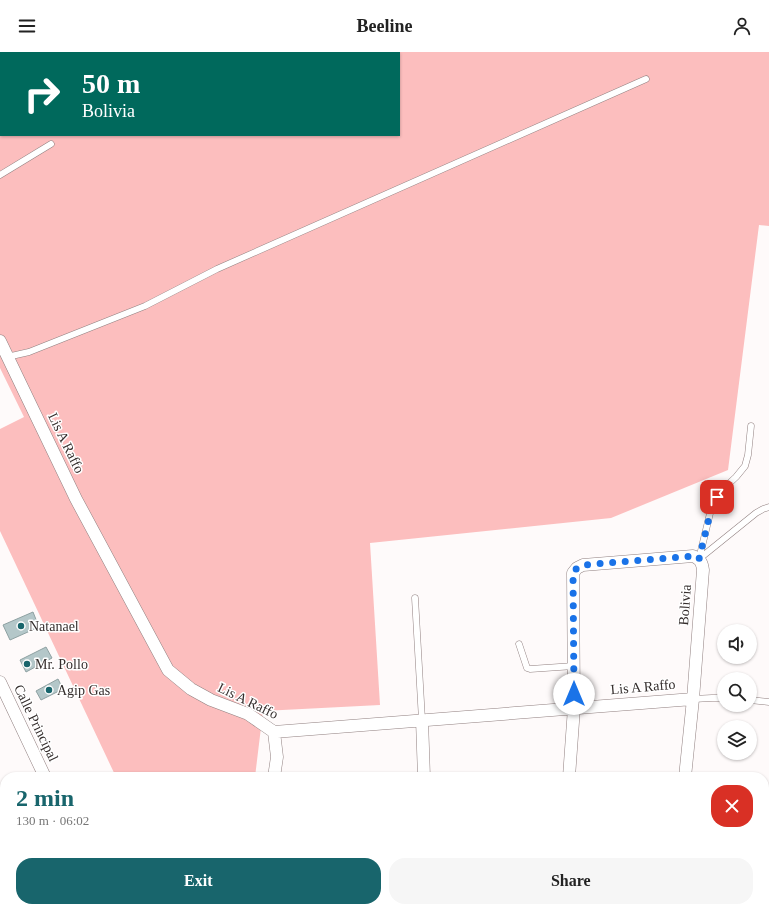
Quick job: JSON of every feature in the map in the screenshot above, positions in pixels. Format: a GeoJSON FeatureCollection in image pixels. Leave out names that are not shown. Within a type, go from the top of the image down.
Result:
{"type":"FeatureCollection","features":[{"type":"Feature","properties":{"kind":"street","name":"Lis A Raffo"},"geometry":{"type":"LineString","coordinates":[[0,341],[76,499],[168,670],[190,689],[211,700],[248,714],[274,732],[693,698]]}},
{"type":"Feature","properties":{"kind":"street"},"geometry":{"type":"LineString","coordinates":[[569,772],[574,708],[573,573],[577,568],[583,565],[693,556],[699,559]]}},
{"type":"Feature","properties":{"kind":"street","name":"Bolivia"},"geometry":{"type":"LineString","coordinates":[[686,772],[703,570],[699,559]]}},
{"type":"Feature","properties":{"kind":"street","name":"Calle Principal"},"geometry":{"type":"LineString","coordinates":[[0,682],[43,772]]}},
{"type":"Feature","properties":{"kind":"street"},"geometry":{"type":"LineString","coordinates":[[422,720],[424,772]]}},
{"type":"Feature","properties":{"kind":"street"},"geometry":{"type":"LineString","coordinates":[[274,732],[277,757],[275,772]]}},
{"type":"Feature","properties":{"kind":"lane"},"geometry":{"type":"LineString","coordinates":[[7,357],[30,352],[145,306],[218,269],[646,79]]}},
{"type":"Feature","properties":{"kind":"lane"},"geometry":{"type":"LineString","coordinates":[[0,175],[51,144]]}},
{"type":"Feature","properties":{"kind":"lane"},"geometry":{"type":"LineString","coordinates":[[699,559],[712,506],[723,489],[745,466],[748,455],[751,426]]}},
{"type":"Feature","properties":{"kind":"lane"},"geometry":{"type":"LineString","coordinates":[[699,559],[756,513],[769,507]]}},
{"type":"Feature","properties":{"kind":"lane"},"geometry":{"type":"LineString","coordinates":[[415,598],[422,720]]}},
{"type":"Feature","properties":{"kind":"lane"},"geometry":{"type":"LineString","coordinates":[[519,644],[528,668],[530,669],[574,666]]}},
{"type":"Feature","properties":{"kind":"lane"},"geometry":{"type":"LineString","coordinates":[[693,698],[717,698]]}},
{"type":"Feature","properties":{"kind":"lane"},"geometry":{"type":"LineString","coordinates":[[757,701],[769,702]]}},
{"type":"Feature","properties":{"kind":"shaded area"},"geometry":{"type":"Polygon","coordinates":[[[400,52],[769,52],[769,226],[759,225],[728,470],[611,518],[370,543],[380,705],[263,711],[256,772],[114,772],[0,531],[0,429],[24,417],[0,368],[0,136],[400,136],[400,52]]]}},
{"type":"Feature","properties":{"kind":"building","name":"Natanael"},"geometry":{"type":"Polygon","coordinates":[[[33,612],[39,627],[10,640],[3,625],[33,612]]]}},
{"type":"Feature","properties":{"kind":"building"},"geometry":{"type":"Polygon","coordinates":[[[46,647],[52,658],[26,672],[20,660],[46,647]]]}},
{"type":"Feature","properties":{"kind":"building","name":"Agip Gas"},"geometry":{"type":"Polygon","coordinates":[[[58,679],[63,689],[41,700],[36,691],[58,679]]]}},
{"type":"Feature","properties":{"kind":"place","name":"Natanael"},"geometry":{"type":"Point","coordinates":[21,626]}},
{"type":"Feature","properties":{"kind":"place","name":"Mr. Pollo"},"geometry":{"type":"Point","coordinates":[27,664]}},
{"type":"Feature","properties":{"kind":"place","name":"Agip Gas"},"geometry":{"type":"Point","coordinates":[49,690]}},
{"type":"Feature","properties":{"kind":"route"},"geometry":{"type":"LineString","coordinates":[[574,694],[573,573],[575,570],[583,565],[693,556],[699,559],[712,506],[717,497]]}}]}
